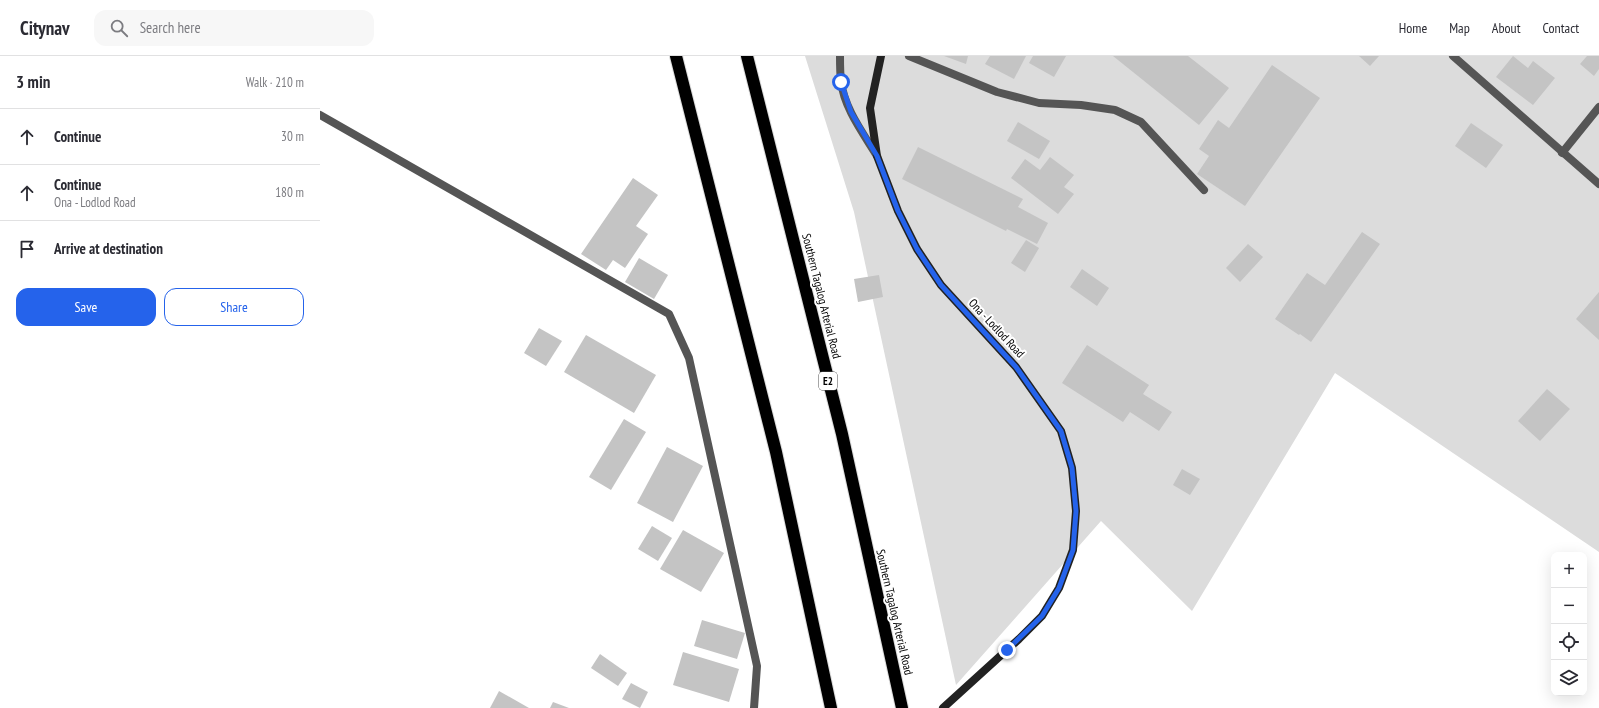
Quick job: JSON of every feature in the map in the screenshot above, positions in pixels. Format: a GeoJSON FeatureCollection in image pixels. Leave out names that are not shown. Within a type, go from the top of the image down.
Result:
{"type":"FeatureCollection","features":[{"type":"Feature","properties":{"kind":"highway"},"geometry":{"type":"LineString","coordinates":[[676,56],[776,452],[831,708]]}},
{"type":"Feature","properties":{"kind":"highway","name":"Southern Tagalog Arterial Road"},"geometry":{"type":"LineString","coordinates":[[747,56],[842,434],[902,708]]}},
{"type":"Feature","properties":{"kind":"main road","name":"Ona - Lodlod Road"},"geometry":{"type":"LineString","coordinates":[[881,56],[870,108],[877,156],[898,211],[917,249],[941,285],[1016,367],[1061,431],[1072,468],[1076,511],[1073,550],[1059,588],[1042,616],[943,708]]}},
{"type":"Feature","properties":{"kind":"street"},"geometry":{"type":"LineString","coordinates":[[840,56],[841,82],[845,98],[851,112],[877,156]]}},
{"type":"Feature","properties":{"kind":"street"},"geometry":{"type":"LineString","coordinates":[[909,56],[997,92],[1039,103],[1081,105],[1115,110],[1141,122],[1204,190]]}},
{"type":"Feature","properties":{"kind":"street"},"geometry":{"type":"LineString","coordinates":[[1453,56],[1599,184]]}},
{"type":"Feature","properties":{"kind":"street"},"geometry":{"type":"LineString","coordinates":[[1562,153],[1599,107]]}},
{"type":"Feature","properties":{"kind":"street"},"geometry":{"type":"LineString","coordinates":[[320,115],[669,314],[689,358],[756,658],[757,666],[754,708]]}},
{"type":"Feature","properties":{"kind":"shaded area"},"geometry":{"type":"Polygon","coordinates":[[[805,56],[1599,56],[1599,552],[1335,373],[1192,611],[1101,521],[956,685],[854,212],[805,56]]]}},
{"type":"Feature","properties":{"kind":"building"},"geometry":{"type":"Polygon","coordinates":[[[944,56],[968,56],[966,64],[944,56]]]}},
{"type":"Feature","properties":{"kind":"building"},"geometry":{"type":"Polygon","coordinates":[[[990,56],[1026,56],[1014,79],[985,64],[990,56]]]}},
{"type":"Feature","properties":{"kind":"building"},"geometry":{"type":"Polygon","coordinates":[[[1033,56],[1066,56],[1054,77],[1029,63],[1033,56]]]}},
{"type":"Feature","properties":{"kind":"building"},"geometry":{"type":"Polygon","coordinates":[[[1113,56],[1188,56],[1229,88],[1199,125],[1113,56]]]}},
{"type":"Feature","properties":{"kind":"building"},"geometry":{"type":"Polygon","coordinates":[[[1359,56],[1379,56],[1370,66],[1359,56]]]}},
{"type":"Feature","properties":{"kind":"building"},"geometry":{"type":"Polygon","coordinates":[[[1513,56],[1528,68],[1533,61],[1555,78],[1533,105],[1496,77],[1513,56]]]}},
{"type":"Feature","properties":{"kind":"building"},"geometry":{"type":"Polygon","coordinates":[[[1587,56],[1599,56],[1599,69],[1594,76],[1580,64],[1587,56]]]}},
{"type":"Feature","properties":{"kind":"building"},"geometry":{"type":"Polygon","coordinates":[[[1272,65],[1320,98],[1245,206],[1197,174],[1209,156],[1199,149],[1218,120],[1229,128],[1272,65]]]}},
{"type":"Feature","properties":{"kind":"building"},"geometry":{"type":"Polygon","coordinates":[[[1018,122],[1050,141],[1039,159],[1007,141],[1018,122]]]}},
{"type":"Feature","properties":{"kind":"building"},"geometry":{"type":"Polygon","coordinates":[[[1471,123],[1503,145],[1486,168],[1455,146],[1471,123]]]}},
{"type":"Feature","properties":{"kind":"building"},"geometry":{"type":"Polygon","coordinates":[[[918,147],[1023,199],[1018,207],[1048,223],[1037,244],[1007,229],[1006,231],[902,179],[918,147]]]}},
{"type":"Feature","properties":{"kind":"building"},"geometry":{"type":"Polygon","coordinates":[[[1050,157],[1074,175],[1064,187],[1074,194],[1058,214],[1011,178],[1025,159],[1040,170],[1050,157]]]}},
{"type":"Feature","properties":{"kind":"building"},"geometry":{"type":"Polygon","coordinates":[[[633,178],[658,195],[636,226],[648,234],[625,268],[613,260],[606,270],[581,254],[633,178]]]}},
{"type":"Feature","properties":{"kind":"building"},"geometry":{"type":"Polygon","coordinates":[[[1362,232],[1380,244],[1311,342],[1275,319],[1307,273],[1325,285],[1362,232]]]}},
{"type":"Feature","properties":{"kind":"building"},"geometry":{"type":"Polygon","coordinates":[[[1026,240],[1039,248],[1025,272],[1011,263],[1026,240]]]}},
{"type":"Feature","properties":{"kind":"building"},"geometry":{"type":"Polygon","coordinates":[[[1248,244],[1263,257],[1240,282],[1226,268],[1248,244]]]}},
{"type":"Feature","properties":{"kind":"building"},"geometry":{"type":"Polygon","coordinates":[[[639,258],[668,275],[654,299],[625,282],[639,258]]]}},
{"type":"Feature","properties":{"kind":"building"},"geometry":{"type":"Polygon","coordinates":[[[1082,269],[1109,288],[1097,306],[1070,287],[1082,269]]]}},
{"type":"Feature","properties":{"kind":"building"},"geometry":{"type":"Polygon","coordinates":[[[879,275],[883,297],[858,302],[854,279],[879,275]]]}},
{"type":"Feature","properties":{"kind":"building"},"geometry":{"type":"Polygon","coordinates":[[[1599,292],[1599,340],[1576,319],[1599,292]]]}},
{"type":"Feature","properties":{"kind":"building"},"geometry":{"type":"Polygon","coordinates":[[[539,328],[562,341],[546,366],[524,353],[539,328]]]}},
{"type":"Feature","properties":{"kind":"building"},"geometry":{"type":"Polygon","coordinates":[[[586,335],[656,375],[634,413],[564,372],[586,335]]]}},
{"type":"Feature","properties":{"kind":"building"},"geometry":{"type":"Polygon","coordinates":[[[1087,345],[1149,385],[1143,394],[1172,412],[1159,431],[1130,412],[1123,422],[1062,383],[1087,345]]]}},
{"type":"Feature","properties":{"kind":"building"},"geometry":{"type":"Polygon","coordinates":[[[1547,389],[1570,409],[1540,441],[1518,421],[1547,389]]]}},
{"type":"Feature","properties":{"kind":"building"},"geometry":{"type":"Polygon","coordinates":[[[624,419],[646,432],[611,490],[589,477],[624,419]]]}},
{"type":"Feature","properties":{"kind":"building"},"geometry":{"type":"Polygon","coordinates":[[[667,447],[703,466],[673,522],[637,503],[667,447]]]}},
{"type":"Feature","properties":{"kind":"building"},"geometry":{"type":"Polygon","coordinates":[[[1182,469],[1200,479],[1190,495],[1173,485],[1182,469]]]}},
{"type":"Feature","properties":{"kind":"building"},"geometry":{"type":"Polygon","coordinates":[[[652,526],[672,538],[658,561],[638,549],[652,526]]]}},
{"type":"Feature","properties":{"kind":"building"},"geometry":{"type":"Polygon","coordinates":[[[683,530],[724,553],[701,592],[660,569],[683,530]]]}},
{"type":"Feature","properties":{"kind":"building"},"geometry":{"type":"Polygon","coordinates":[[[702,620],[745,633],[737,659],[694,646],[702,620]]]}},
{"type":"Feature","properties":{"kind":"building"},"geometry":{"type":"Polygon","coordinates":[[[683,652],[739,669],[729,702],[673,685],[683,652]]]}},
{"type":"Feature","properties":{"kind":"building"},"geometry":{"type":"Polygon","coordinates":[[[600,654],[627,673],[618,686],[591,668],[600,654]]]}},
{"type":"Feature","properties":{"kind":"building"},"geometry":{"type":"Polygon","coordinates":[[[631,683],[648,692],[640,708],[622,699],[631,683]]]}},
{"type":"Feature","properties":{"kind":"building"},"geometry":{"type":"Polygon","coordinates":[[[499,691],[529,708],[490,708],[499,691]]]}},
{"type":"Feature","properties":{"kind":"building"},"geometry":{"type":"Polygon","coordinates":[[[553,702],[569,708],[550,708],[553,702]]]}},
{"type":"Feature","properties":{"kind":"route"},"geometry":{"type":"LineString","coordinates":[[841,82],[845,98],[851,112],[877,156],[898,211],[917,249],[941,285],[1016,367],[1061,431],[1072,468],[1076,511],[1073,550],[1059,588],[1042,616],[1007,650]]}}]}
